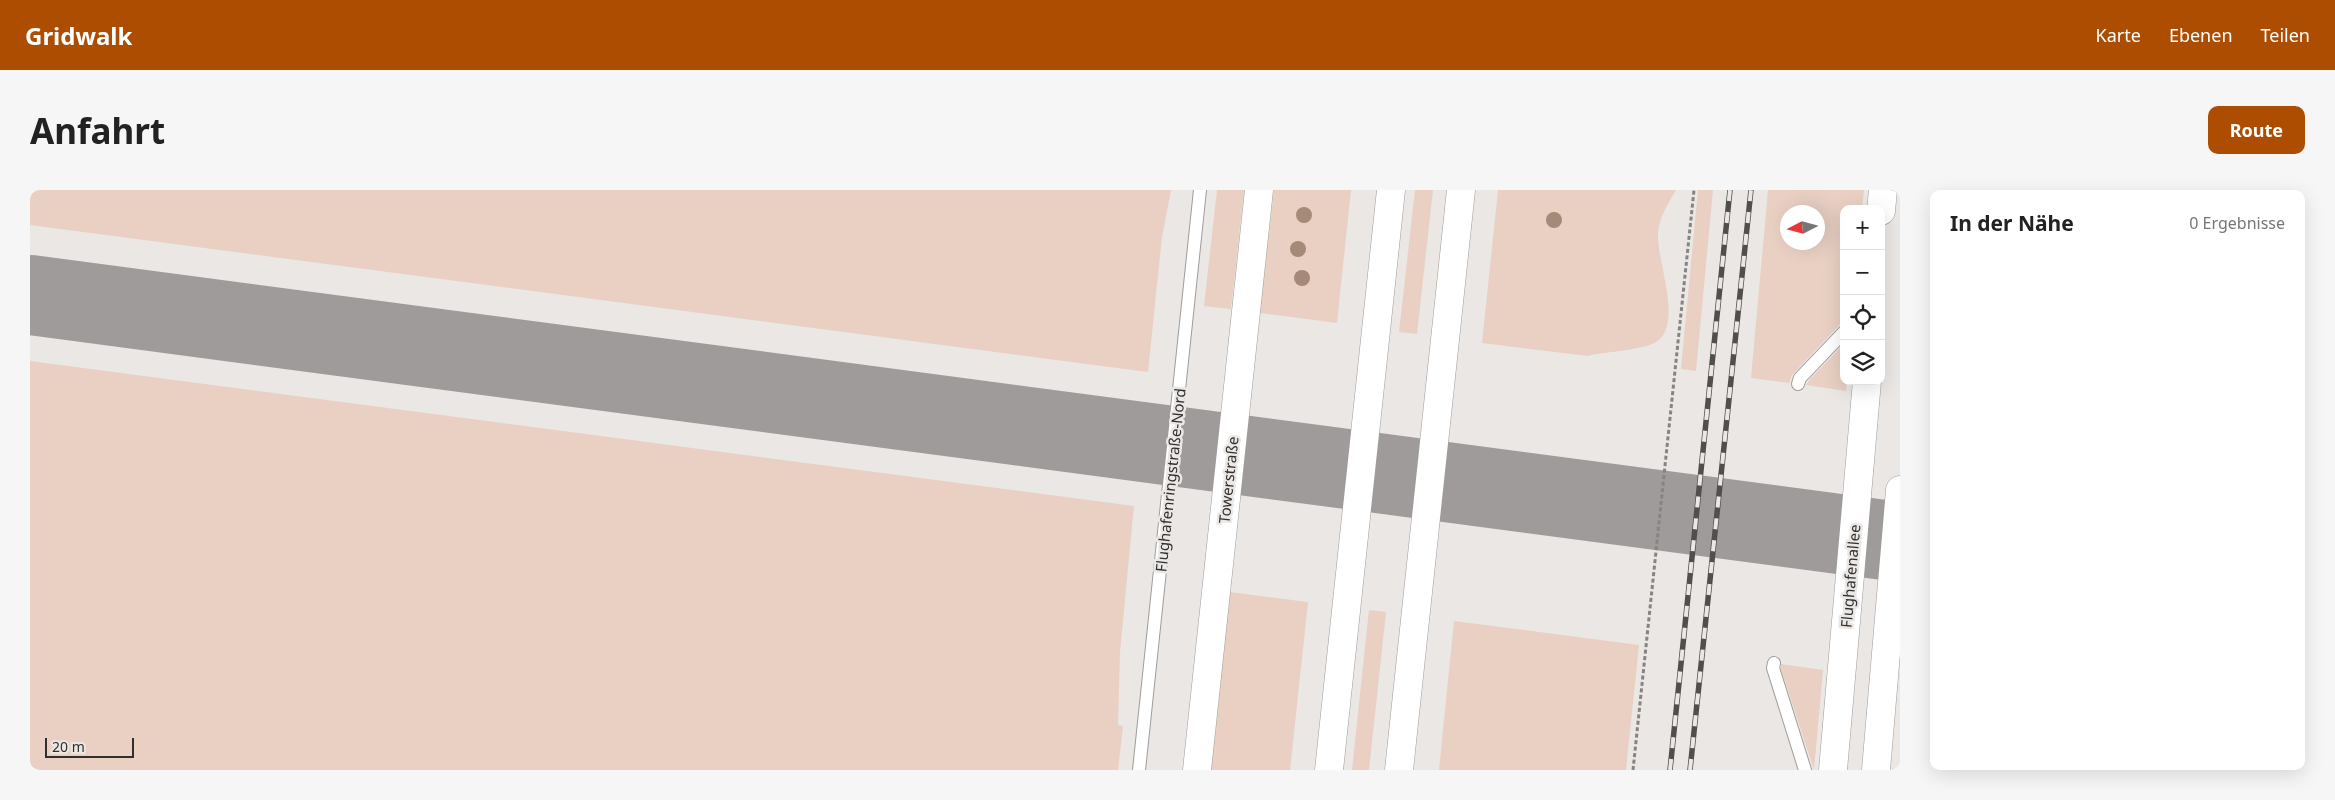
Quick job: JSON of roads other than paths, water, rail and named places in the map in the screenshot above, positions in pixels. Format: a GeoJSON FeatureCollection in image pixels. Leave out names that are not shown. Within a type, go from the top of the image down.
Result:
{"type":"FeatureCollection","features":[{"type":"Feature","properties":{"kind":"main road","name":"Towerstraße"},"geometry":{"type":"LineString","coordinates":[[1197,770],[1259,190]]}},
{"type":"Feature","properties":{"kind":"main road"},"geometry":{"type":"LineString","coordinates":[[1330,770],[1391,190]]}},
{"type":"Feature","properties":{"kind":"main road"},"geometry":{"type":"LineString","coordinates":[[1399,770],[1461,190]]}},
{"type":"Feature","properties":{"kind":"main road"},"geometry":{"type":"LineString","coordinates":[[1882,205],[1883,190]]}},
{"type":"Feature","properties":{"kind":"main road","name":"Flughafenallee"},"geometry":{"type":"LineString","coordinates":[[1833,770],[1867,385]]}},
{"type":"Feature","properties":{"kind":"main road"},"geometry":{"type":"LineString","coordinates":[[1876,770],[1900,490]]}},
{"type":"Feature","properties":{"kind":"lane","name":"Flughafenringstraße-Nord"},"geometry":{"type":"LineString","coordinates":[[1140,770],[1200,190]]}},
{"type":"Feature","properties":{"kind":"lane"},"geometry":{"type":"LineString","coordinates":[[1798,384],[1800,378],[1840,336]]}},
{"type":"Feature","properties":{"kind":"lane"},"geometry":{"type":"LineString","coordinates":[[1774,663],[1773,668],[1805,770]]}},
{"type":"Feature","properties":{"kind":"railway"},"geometry":{"type":"LineString","coordinates":[[1670,770],[1730,190]]}},
{"type":"Feature","properties":{"kind":"railway"},"geometry":{"type":"LineString","coordinates":[[1690,770],[1751,190]]}}]}
